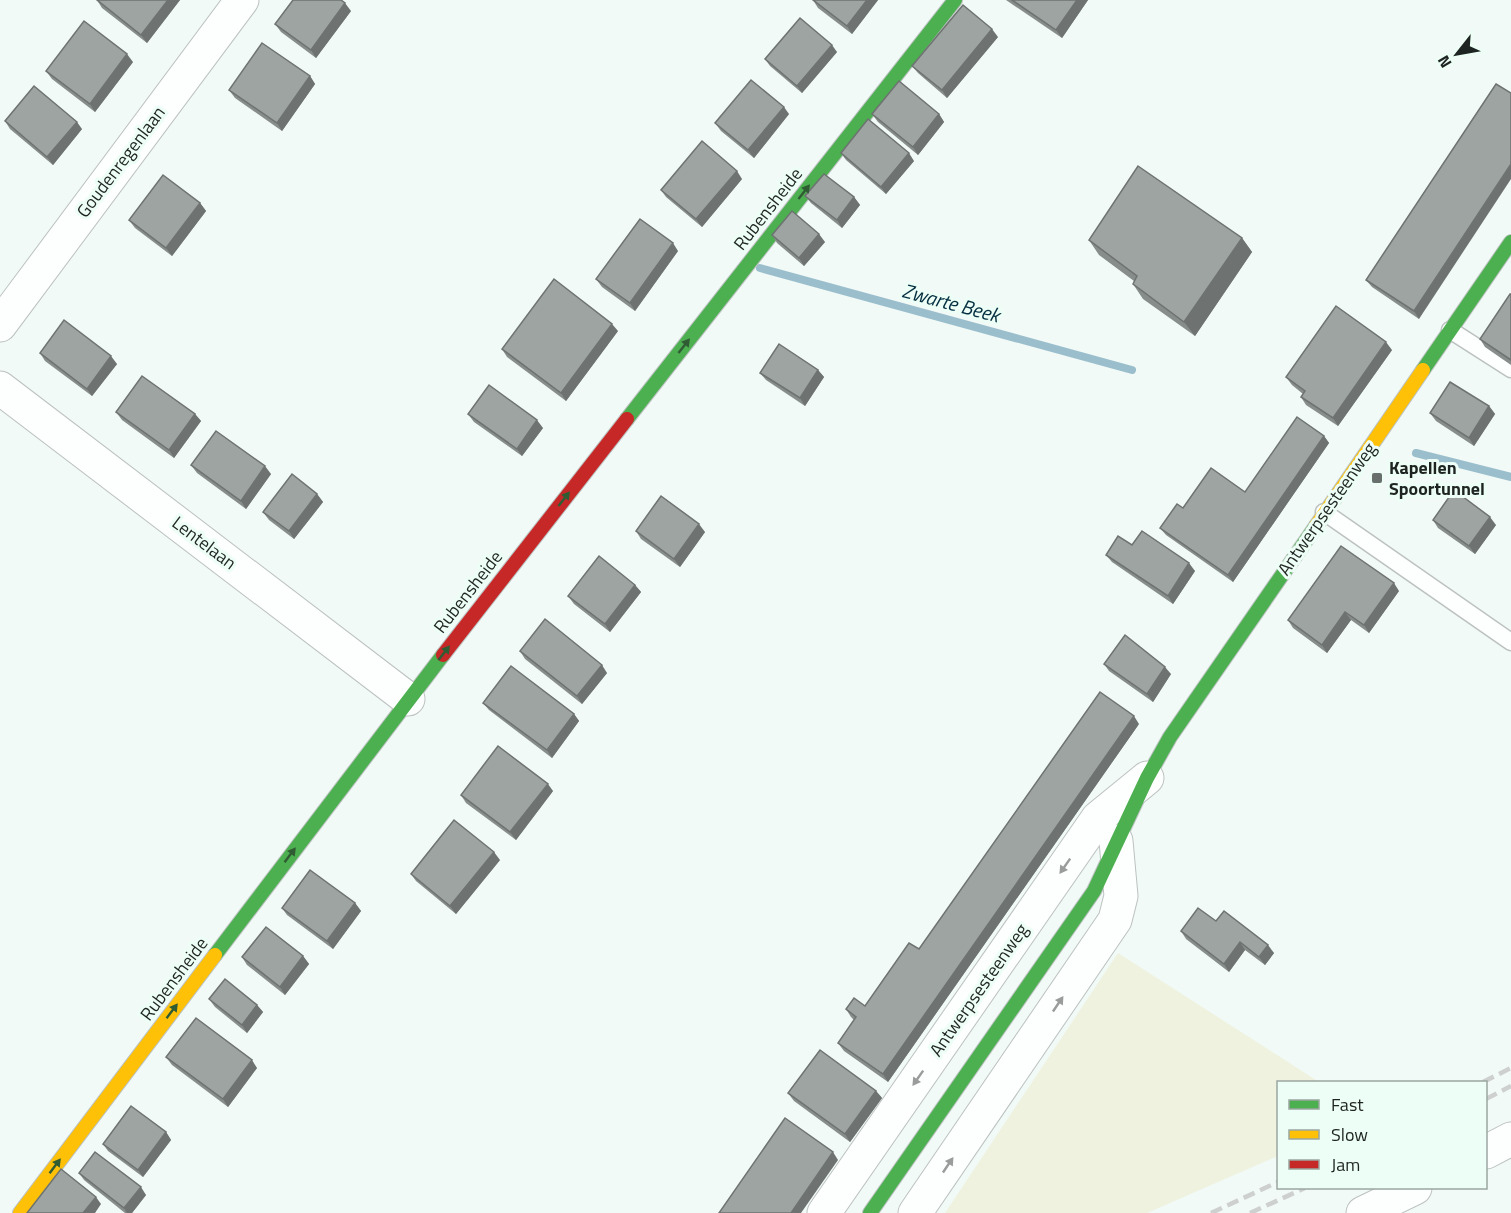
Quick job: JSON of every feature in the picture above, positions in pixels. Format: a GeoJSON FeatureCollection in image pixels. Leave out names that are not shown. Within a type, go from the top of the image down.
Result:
{"type":"FeatureCollection","features":[{"type":"Feature","properties":{"kind":"street","name":"Goudenregenlaan"},"geometry":{"type":"LineString","coordinates":[[0,324],[242,0]]}},
{"type":"Feature","properties":{"kind":"street","name":"Rubensheide"},"geometry":{"type":"LineString","coordinates":[[20,1213],[408,699],[955,0]]}},
{"type":"Feature","properties":{"kind":"street","name":"Antwerpsesteenweg"},"geometry":{"type":"LineString","coordinates":[[870,1213],[1094,891],[1146,778],[1170,737],[1511,242]]}},
{"type":"Feature","properties":{"kind":"street","name":"Lentelaan"},"geometry":{"type":"LineString","coordinates":[[0,388],[408,699]]}},
{"type":"Feature","properties":{"kind":"street","name":"Antwerpsesteenweg"},"geometry":{"type":"LineString","coordinates":[[824,1213],[1098,818],[1146,778]]}},
{"type":"Feature","properties":{"kind":"street"},"geometry":{"type":"LineString","coordinates":[[915,1213],[1115,920],[1121,896],[1116,841]]}},
{"type":"Feature","properties":{"kind":"street"},"geometry":{"type":"LineString","coordinates":[[1487,1151],[1511,1139]]}},
{"type":"Feature","properties":{"kind":"street"},"geometry":{"type":"LineString","coordinates":[[1363,1213],[1413,1189]]}},
{"type":"Feature","properties":{"kind":"lane"},"geometry":{"type":"LineString","coordinates":[[1450,330],[1511,369]]}},
{"type":"Feature","properties":{"kind":"lane"},"geometry":{"type":"LineString","coordinates":[[1324,512],[1511,642]]}},
{"type":"Feature","properties":{"kind":"green space"},"geometry":{"type":"Polygon","coordinates":[[[1118,953],[1317,1081],[1277,1081],[1277,1156],[1147,1213],[945,1213],[1118,953]]]}},
{"type":"Feature","properties":{"kind":"building"},"geometry":{"type":"Polygon","coordinates":[[[97,0],[168,0],[141,35],[97,0]]]}},
{"type":"Feature","properties":{"kind":"building"},"geometry":{"type":"Polygon","coordinates":[[[293,0],[341,0],[345,3],[311,50],[275,24],[293,0]]]}},
{"type":"Feature","properties":{"kind":"building"},"geometry":{"type":"Polygon","coordinates":[[[813,0],[867,0],[847,26],[813,0]]]}},
{"type":"Feature","properties":{"kind":"building"},"geometry":{"type":"Polygon","coordinates":[[[1012,0],[1077,0],[1056,30],[1012,0]]]}},
{"type":"Feature","properties":{"kind":"building"},"geometry":{"type":"Polygon","coordinates":[[[963,5],[992,29],[942,90],[912,66],[963,5]]]}},
{"type":"Feature","properties":{"kind":"building"},"geometry":{"type":"Polygon","coordinates":[[[800,18],[832,45],[797,86],[765,59],[800,18]]]}},
{"type":"Feature","properties":{"kind":"building"},"geometry":{"type":"Polygon","coordinates":[[[84,21],[127,54],[90,104],[46,71],[84,21]]]}},
{"type":"Feature","properties":{"kind":"building"},"geometry":{"type":"Polygon","coordinates":[[[262,43],[310,76],[277,123],[229,90],[262,43]]]}},
{"type":"Feature","properties":{"kind":"building"},"geometry":{"type":"Polygon","coordinates":[[[751,80],[784,107],[748,150],[715,123],[751,80]]]}},
{"type":"Feature","properties":{"kind":"building"},"geometry":{"type":"Polygon","coordinates":[[[899,81],[939,114],[913,147],[872,114],[899,81]]]}},
{"type":"Feature","properties":{"kind":"building"},"geometry":{"type":"Polygon","coordinates":[[[1496,84],[1511,93],[1511,164],[1414,311],[1366,280],[1496,84]]]}},
{"type":"Feature","properties":{"kind":"building"},"geometry":{"type":"Polygon","coordinates":[[[34,86],[77,122],[47,157],[5,121],[34,86]]]}},
{"type":"Feature","properties":{"kind":"building"},"geometry":{"type":"Polygon","coordinates":[[[868,119],[909,153],[881,187],[841,153],[868,119]]]}},
{"type":"Feature","properties":{"kind":"building"},"geometry":{"type":"Polygon","coordinates":[[[702,141],[737,171],[696,219],[661,190],[702,141]]]}},
{"type":"Feature","properties":{"kind":"building"},"geometry":{"type":"Polygon","coordinates":[[[1138,166],[1242,238],[1184,322],[1133,284],[1137,276],[1089,240],[1138,166]]]}},
{"type":"Feature","properties":{"kind":"building"},"geometry":{"type":"Polygon","coordinates":[[[824,174],[854,197],[837,220],[805,196],[824,174]]]}},
{"type":"Feature","properties":{"kind":"building"},"geometry":{"type":"Polygon","coordinates":[[[163,175],[200,203],[166,248],[129,220],[163,175]]]}},
{"type":"Feature","properties":{"kind":"building"},"geometry":{"type":"Polygon","coordinates":[[[792,211],[819,234],[799,258],[772,235],[792,211]]]}},
{"type":"Feature","properties":{"kind":"building"},"geometry":{"type":"Polygon","coordinates":[[[640,219],[673,243],[630,303],[596,279],[640,219]]]}},
{"type":"Feature","properties":{"kind":"building"},"geometry":{"type":"Polygon","coordinates":[[[554,279],[612,324],[561,393],[502,349],[554,279]]]}},
{"type":"Feature","properties":{"kind":"building"},"geometry":{"type":"Polygon","coordinates":[[[1511,294],[1511,360],[1480,339],[1511,294]]]}},
{"type":"Feature","properties":{"kind":"building"},"geometry":{"type":"Polygon","coordinates":[[[1336,306],[1386,342],[1333,418],[1301,397],[1305,391],[1286,377],[1336,306]]]}},
{"type":"Feature","properties":{"kind":"building"},"geometry":{"type":"Polygon","coordinates":[[[64,320],[111,356],[87,389],[40,353],[64,320]]]}},
{"type":"Feature","properties":{"kind":"building"},"geometry":{"type":"Polygon","coordinates":[[[779,344],[818,370],[800,398],[760,373],[779,344]]]}},
{"type":"Feature","properties":{"kind":"building"},"geometry":{"type":"Polygon","coordinates":[[[142,376],[195,414],[169,450],[116,412],[142,376]]]}},
{"type":"Feature","properties":{"kind":"building"},"geometry":{"type":"Polygon","coordinates":[[[1450,382],[1489,406],[1469,438],[1430,413],[1450,382]]]}},
{"type":"Feature","properties":{"kind":"building"},"geometry":{"type":"Polygon","coordinates":[[[489,385],[537,420],[517,449],[468,414],[489,385]]]}},
{"type":"Feature","properties":{"kind":"building"},"geometry":{"type":"Polygon","coordinates":[[[1297,417],[1324,436],[1228,575],[1160,528],[1177,504],[1183,508],[1211,468],[1245,492],[1297,417]]]}},
{"type":"Feature","properties":{"kind":"building"},"geometry":{"type":"Polygon","coordinates":[[[216,431],[265,466],[241,501],[191,465],[216,431]]]}},
{"type":"Feature","properties":{"kind":"building"},"geometry":{"type":"Polygon","coordinates":[[[292,474],[317,494],[289,531],[263,512],[292,474]]]}},
{"type":"Feature","properties":{"kind":"building"},"geometry":{"type":"Polygon","coordinates":[[[1454,490],[1490,517],[1469,546],[1433,520],[1454,490]]]}},
{"type":"Feature","properties":{"kind":"building"},"geometry":{"type":"Polygon","coordinates":[[[661,496],[699,524],[674,559],[636,531],[661,496]]]}},
{"type":"Feature","properties":{"kind":"building"},"geometry":{"type":"Polygon","coordinates":[[[1142,531],[1189,563],[1168,596],[1106,555],[1118,536],[1132,545],[1142,531]]]}},
{"type":"Feature","properties":{"kind":"building"},"geometry":{"type":"Polygon","coordinates":[[[1341,546],[1394,583],[1364,625],[1345,612],[1322,645],[1288,620],[1341,546]]]}},
{"type":"Feature","properties":{"kind":"building"},"geometry":{"type":"Polygon","coordinates":[[[599,556],[635,585],[605,624],[568,596],[599,556]]]}},
{"type":"Feature","properties":{"kind":"building"},"geometry":{"type":"Polygon","coordinates":[[[545,619],[602,665],[577,696],[520,651],[545,619]]]}},
{"type":"Feature","properties":{"kind":"building"},"geometry":{"type":"Polygon","coordinates":[[[1125,635],[1165,667],[1147,694],[1104,664],[1125,635]]]}},
{"type":"Feature","properties":{"kind":"building"},"geometry":{"type":"Polygon","coordinates":[[[511,666],[574,714],[547,750],[483,703],[511,666]]]}},
{"type":"Feature","properties":{"kind":"building"},"geometry":{"type":"Polygon","coordinates":[[[1100,692],[1134,716],[883,1074],[838,1043],[856,1017],[846,1009],[854,998],[865,1006],[909,943],[919,949],[1100,692]]]}},
{"type":"Feature","properties":{"kind":"building"},"geometry":{"type":"Polygon","coordinates":[[[498,746],[548,784],[510,832],[461,795],[498,746]]]}},
{"type":"Feature","properties":{"kind":"building"},"geometry":{"type":"Polygon","coordinates":[[[454,820],[494,852],[450,906],[411,874],[454,820]]]}},
{"type":"Feature","properties":{"kind":"building"},"geometry":{"type":"Polygon","coordinates":[[[310,870],[355,903],[327,941],[282,908],[310,870]]]}},
{"type":"Feature","properties":{"kind":"building"},"geometry":{"type":"Polygon","coordinates":[[[1198,908],[1216,921],[1224,911],[1268,945],[1259,957],[1240,942],[1224,964],[1181,931],[1198,908]]]}},
{"type":"Feature","properties":{"kind":"building"},"geometry":{"type":"Polygon","coordinates":[[[266,927],[303,956],[280,987],[242,957],[266,927]]]}},
{"type":"Feature","properties":{"kind":"building"},"geometry":{"type":"Polygon","coordinates":[[[225,979],[257,1005],[242,1025],[209,999],[225,979]]]}},
{"type":"Feature","properties":{"kind":"building"},"geometry":{"type":"Polygon","coordinates":[[[196,1018],[252,1060],[223,1099],[166,1057],[196,1018]]]}},
{"type":"Feature","properties":{"kind":"building"},"geometry":{"type":"Polygon","coordinates":[[[820,1050],[876,1091],[845,1134],[788,1093],[820,1050]]]}},
{"type":"Feature","properties":{"kind":"building"},"geometry":{"type":"Polygon","coordinates":[[[131,1106],[166,1132],[138,1170],[103,1144],[131,1106]]]}},
{"type":"Feature","properties":{"kind":"building"},"geometry":{"type":"Polygon","coordinates":[[[785,1118],[833,1152],[791,1213],[719,1213],[785,1118]]]}},
{"type":"Feature","properties":{"kind":"building"},"geometry":{"type":"Polygon","coordinates":[[[95,1152],[141,1187],[124,1208],[79,1173],[95,1152]]]}},
{"type":"Feature","properties":{"kind":"building"},"geometry":{"type":"Polygon","coordinates":[[[61,1169],[96,1197],[83,1213],[27,1213],[61,1169]]]}},
{"type":"Feature","properties":{"kind":"waterway","name":"Zwarte Beek"},"geometry":{"type":"LineString","coordinates":[[760,268],[1132,370]]}},
{"type":"Feature","properties":{"kind":"waterway","name":"Zwarte Beek"},"geometry":{"type":"LineString","coordinates":[[1416,453],[1511,477]]}},
{"type":"Feature","properties":{"kind":"railway"},"geometry":{"type":"LineString","coordinates":[[1485,1081],[1511,1068]]}},
{"type":"Feature","properties":{"kind":"railway"},"geometry":{"type":"LineString","coordinates":[[1487,1098],[1511,1086]]}},
{"type":"Feature","properties":{"kind":"railway"},"geometry":{"type":"LineString","coordinates":[[1211,1213],[1277,1182]]}},
{"type":"Feature","properties":{"kind":"railway"},"geometry":{"type":"LineString","coordinates":[[1250,1213],[1303,1189]]}},
{"type":"Feature","properties":{"kind":"traffic: fast"},"geometry":{"type":"LineString","coordinates":[[627,419],[955,0]]}},
{"type":"Feature","properties":{"kind":"traffic: fast"},"geometry":{"type":"LineString","coordinates":[[1423,370],[1511,242]]}},
{"type":"Feature","properties":{"kind":"traffic: fast"},"geometry":{"type":"LineString","coordinates":[[870,1213],[1094,891],[1147,778],[1170,737],[1316,526]]}},
{"type":"Feature","properties":{"kind":"traffic: fast"},"geometry":{"type":"LineString","coordinates":[[215,955],[443,655]]}},
{"type":"Feature","properties":{"kind":"traffic: slow"},"geometry":{"type":"LineString","coordinates":[[1316,526],[1423,370]]}},
{"type":"Feature","properties":{"kind":"traffic: slow"},"geometry":{"type":"LineString","coordinates":[[20,1213],[215,955]]}},
{"type":"Feature","properties":{"kind":"traffic: jam"},"geometry":{"type":"LineString","coordinates":[[443,655],[627,419]]}},
{"type":"Feature","properties":{"kind":"place","name":"Kapellen Spoortunnel"},"geometry":{"type":"Point","coordinates":[1377,478]}}]}
